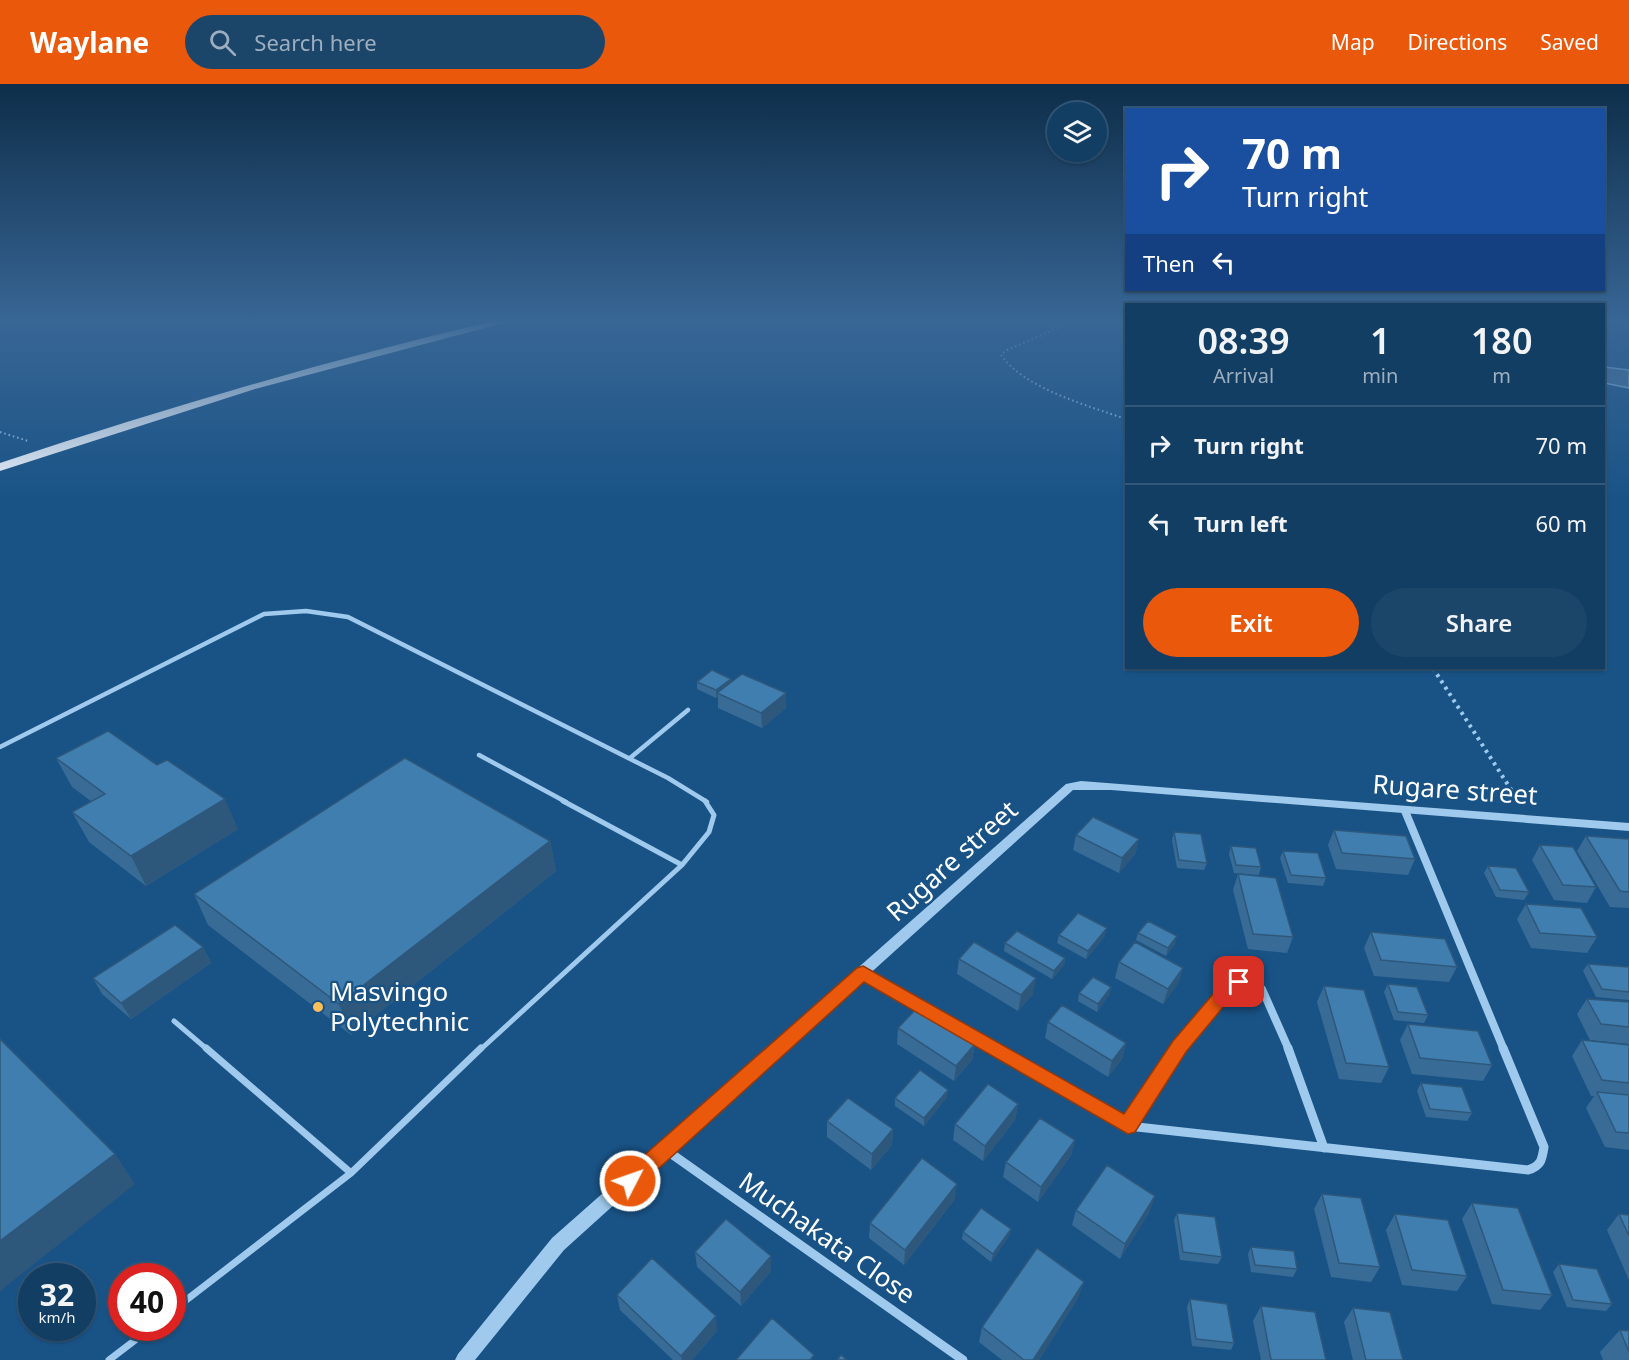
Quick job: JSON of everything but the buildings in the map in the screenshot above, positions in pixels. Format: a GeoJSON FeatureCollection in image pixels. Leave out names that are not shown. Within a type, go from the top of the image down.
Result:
{"type":"FeatureCollection","features":[{"type":"Feature","properties":{"kind":"highway"},"geometry":{"type":"LineString","coordinates":[[0,467],[124,426],[275,381]]}},
{"type":"Feature","properties":{"kind":"street","name":"Rugare street"},"geometry":{"type":"LineString","coordinates":[[464,1360],[558,1244],[1066,791],[1076,786],[1111,786],[1629,827]]}},
{"type":"Feature","properties":{"kind":"street"},"geometry":{"type":"LineString","coordinates":[[863,973],[1128,1126],[1528,1170],[1540,1165],[1545,1153],[1405,811]]}},
{"type":"Feature","properties":{"kind":"street"},"geometry":{"type":"LineString","coordinates":[[1128,1126],[1180,1047],[1232,984],[1239,982],[1262,989],[1284,1036],[1324,1148]]}},
{"type":"Feature","properties":{"kind":"street","name":"Muchakata Close"},"geometry":{"type":"LineString","coordinates":[[666,1150],[963,1360]]}},
{"type":"Feature","properties":{"kind":"lane"},"geometry":{"type":"LineString","coordinates":[[0,747],[264,614],[309,610],[348,617],[630,758],[707,802],[714,815],[709,832],[682,865],[438,1088],[351,1173],[186,1300]]}},
{"type":"Feature","properties":{"kind":"lane"},"geometry":{"type":"LineString","coordinates":[[630,758],[688,710]]}},
{"type":"Feature","properties":{"kind":"lane"},"geometry":{"type":"LineString","coordinates":[[479,755],[682,865]]}},
{"type":"Feature","properties":{"kind":"lane"},"geometry":{"type":"LineString","coordinates":[[174,1022],[351,1173]]}},
{"type":"Feature","properties":{"kind":"lane"},"geometry":{"type":"LineString","coordinates":[[109,1360],[134,1341]]}},
{"type":"Feature","properties":{"kind":"path"},"geometry":{"type":"LineString","coordinates":[[1034,381],[1078,402],[1125,419]]}},
{"type":"Feature","properties":{"kind":"path"},"geometry":{"type":"LineString","coordinates":[[1434,669],[1530,819]]}},
{"type":"Feature","properties":{"kind":"water"},"geometry":{"type":"Polygon","coordinates":[[[1605,381],[1629,381],[1629,388],[1605,383],[1605,381]]]}},
{"type":"Feature","properties":{"kind":"place","name":"Masvingo Polytechnic"},"geometry":{"type":"Point","coordinates":[318,1007]}},
{"type":"Feature","properties":{"kind":"route"},"geometry":{"type":"LineString","coordinates":[[630,1181],[863,973],[1128,1126],[1180,1047],[1232,984],[1239,982]]}}]}
